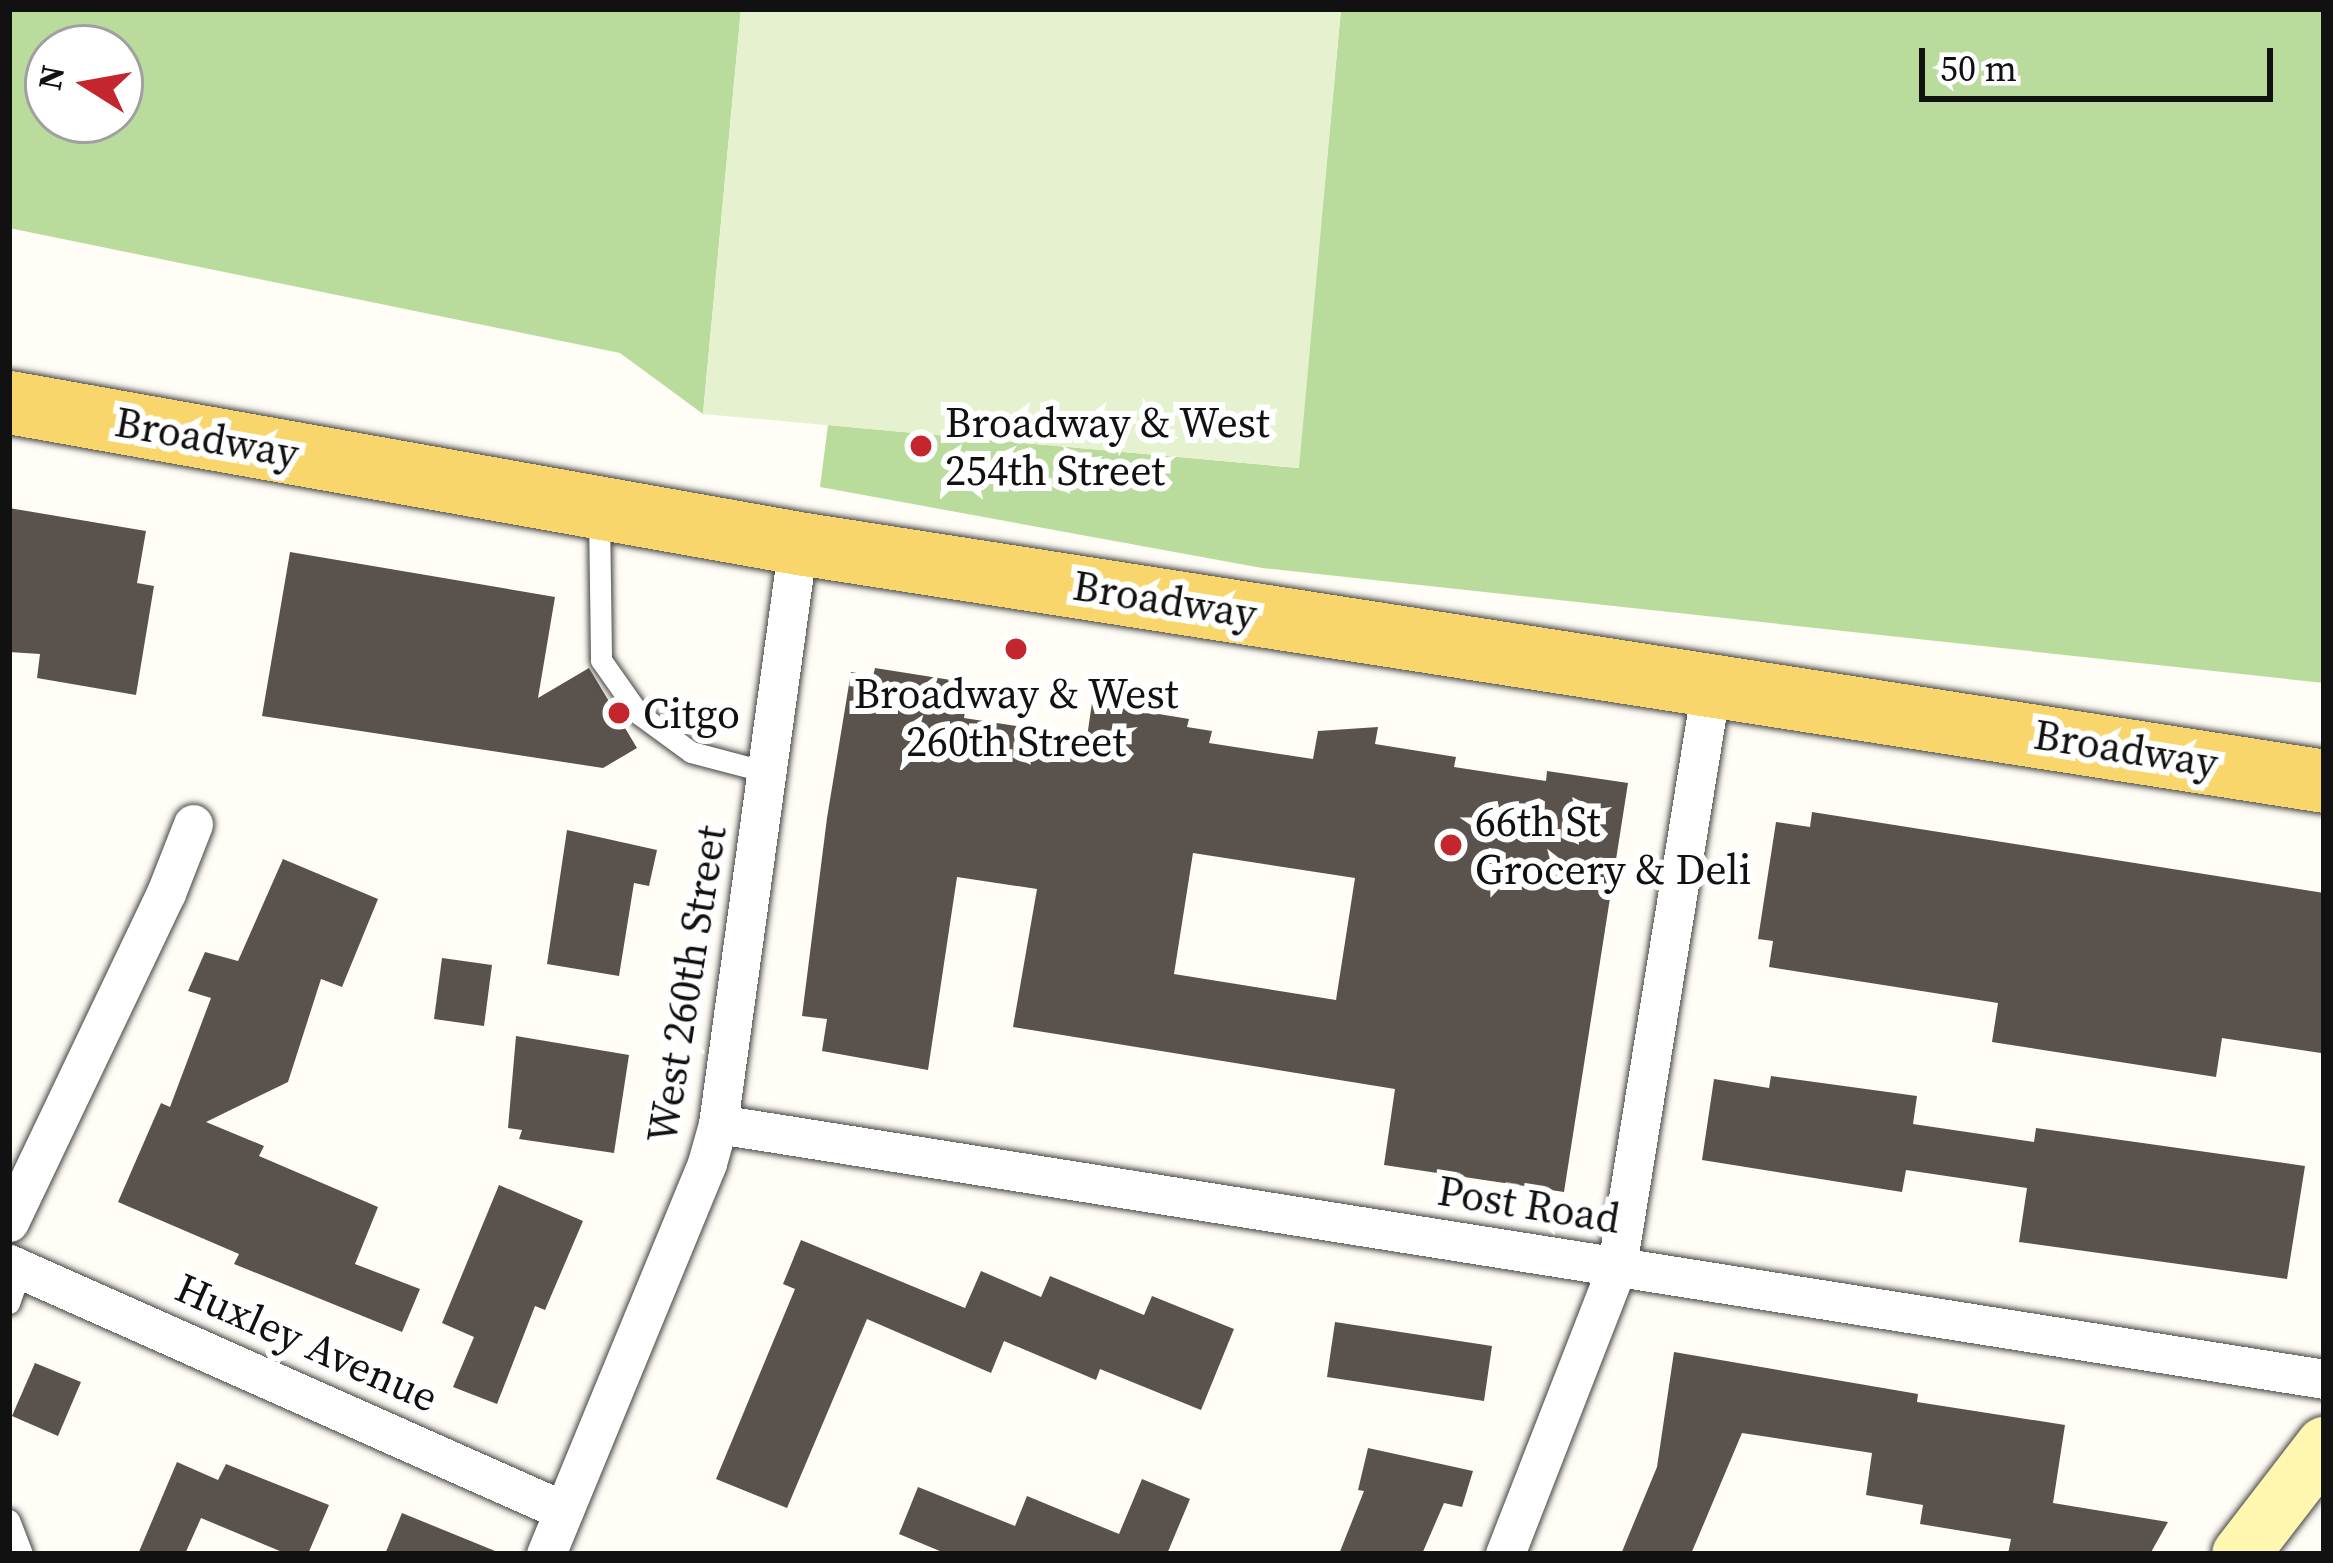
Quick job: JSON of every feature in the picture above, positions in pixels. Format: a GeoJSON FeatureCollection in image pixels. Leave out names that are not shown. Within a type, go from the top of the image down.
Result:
{"type":"FeatureCollection","features":[{"type":"Feature","properties":{"kind":"main road","name":"Broadway"},"geometry":{"type":"LineString","coordinates":[[9,402],[798,543],[1712,681],[2324,781]]}},
{"type":"Feature","properties":{"kind":"street","name":"West 260th Street"},"geometry":{"type":"LineString","coordinates":[[546,1554],[707,1163],[718,1124],[798,543]]}},
{"type":"Feature","properties":{"kind":"street"},"geometry":{"type":"LineString","coordinates":[[1504,1554],[1617,1266],[1712,681]]}},
{"type":"Feature","properties":{"kind":"street"},"geometry":{"type":"LineString","coordinates":[[9,1222],[166,893],[193,824]]}},
{"type":"Feature","properties":{"kind":"street","name":"Post Road"},"geometry":{"type":"LineString","coordinates":[[718,1124],[2324,1378]]}},
{"type":"Feature","properties":{"kind":"street","name":"Huxley Avenue"},"geometry":{"type":"LineString","coordinates":[[13,1279],[564,1511]]}},
{"type":"Feature","properties":{"kind":"street"},"geometry":{"type":"LineString","coordinates":[[2240,1554],[2324,1444]]}},
{"type":"Feature","properties":{"kind":"lane"},"geometry":{"type":"LineString","coordinates":[[599,507],[602,660],[639,714],[691,752],[767,772]]}},
{"type":"Feature","properties":{"kind":"lane"},"geometry":{"type":"LineString","coordinates":[[9,1520],[22,1554]]}},
{"type":"Feature","properties":{"kind":"green space"},"geometry":{"type":"Polygon","coordinates":[[[9,9],[741,9],[703,414],[620,353],[9,228],[9,9]]]}},
{"type":"Feature","properties":{"kind":"green space"},"geometry":{"type":"Polygon","coordinates":[[[741,9],[1341,9],[1299,468],[703,414],[741,9]]]}},
{"type":"Feature","properties":{"kind":"green space"},"geometry":{"type":"Polygon","coordinates":[[[1341,9],[2324,9],[2324,683],[1262,568],[820,487],[828,425],[1298,468],[1341,9]]]}},
{"type":"Feature","properties":{"kind":"building"},"geometry":{"type":"Polygon","coordinates":[[[9,508],[146,531],[137,583],[154,586],[136,695],[37,678],[40,654],[9,652],[9,508]]]}},
{"type":"Feature","properties":{"kind":"building"},"geometry":{"type":"Polygon","coordinates":[[[290,552],[555,597],[538,698],[589,668],[637,748],[603,768],[262,716],[290,552]]]}},
{"type":"Feature","properties":{"kind":"building"},"geometry":{"type":"Polygon","coordinates":[[[875,668],[970,683],[964,718],[1087,737],[1092,703],[1189,719],[1187,727],[1212,731],[1209,743],[1313,759],[1318,731],[1378,727],[1375,744],[1456,757],[1454,767],[1546,781],[1547,771],[1628,783],[1564,1192],[1384,1165],[1395,1089],[1013,1027],[1037,889],[957,877],[928,1070],[822,1051],[827,1019],[802,1016],[827,818],[851,672],[873,676],[875,668]],[[1193,853],[1174,974],[1336,1000],[1355,878],[1193,853]]]}},
{"type":"Feature","properties":{"kind":"building"},"geometry":{"type":"Polygon","coordinates":[[[1812,812],[2324,893],[2321,1053],[2222,1038],[2216,1077],[1992,1042],[1998,1003],[1769,967],[1773,941],[1758,939],[1776,822],[1810,827],[1812,812]]]}},
{"type":"Feature","properties":{"kind":"building"},"geometry":{"type":"Polygon","coordinates":[[[567,830],[657,850],[649,886],[634,883],[619,976],[547,964],[567,830]]]}},
{"type":"Feature","properties":{"kind":"building"},"geometry":{"type":"Polygon","coordinates":[[[283,859],[378,899],[342,987],[321,979],[288,1082],[206,1122],[264,1146],[259,1156],[378,1207],[355,1264],[420,1289],[402,1332],[234,1264],[239,1254],[118,1202],[161,1103],[170,1107],[211,998],[188,991],[205,952],[238,961],[283,859]]]}},
{"type":"Feature","properties":{"kind":"building"},"geometry":{"type":"Polygon","coordinates":[[[442,958],[492,965],[484,1026],[434,1019],[442,958]]]}},
{"type":"Feature","properties":{"kind":"building"},"geometry":{"type":"Polygon","coordinates":[[[516,1036],[629,1055],[614,1153],[519,1139],[522,1130],[508,1128],[516,1036]]]}},
{"type":"Feature","properties":{"kind":"building"},"geometry":{"type":"Polygon","coordinates":[[[1771,1076],[1917,1096],[1913,1124],[2034,1142],[2036,1128],[2305,1166],[2287,1279],[2019,1242],[2027,1188],[1906,1170],[1902,1192],[1702,1160],[1714,1079],[1769,1088],[1771,1076]]]}},
{"type":"Feature","properties":{"kind":"building"},"geometry":{"type":"Polygon","coordinates":[[[499,1185],[583,1221],[545,1310],[535,1306],[497,1404],[453,1387],[474,1337],[442,1323],[499,1185]]]}},
{"type":"Feature","properties":{"kind":"building"},"geometry":{"type":"Polygon","coordinates":[[[801,1240],[965,1308],[981,1271],[1041,1297],[1050,1276],[1144,1315],[1152,1296],[1234,1329],[1201,1410],[1100,1369],[1096,1380],[1004,1341],[991,1373],[867,1319],[787,1508],[716,1479],[795,1289],[783,1284],[801,1240]]]}},
{"type":"Feature","properties":{"kind":"building"},"geometry":{"type":"Polygon","coordinates":[[[1335,1322],[1492,1346],[1484,1401],[1327,1377],[1335,1322]]]}},
{"type":"Feature","properties":{"kind":"building"},"geometry":{"type":"Polygon","coordinates":[[[1674,1352],[1918,1394],[1917,1402],[2065,1425],[2053,1503],[2168,1522],[2150,1554],[2008,1554],[2011,1539],[1920,1524],[1923,1505],[1866,1495],[1872,1453],[1742,1433],[1691,1554],[1621,1554],[1657,1467],[1674,1352]]]}},
{"type":"Feature","properties":{"kind":"building"},"geometry":{"type":"Polygon","coordinates":[[[35,1363],[81,1382],[58,1436],[12,1416],[35,1363]]]}},
{"type":"Feature","properties":{"kind":"building"},"geometry":{"type":"Polygon","coordinates":[[[1368,1448],[1473,1471],[1462,1507],[1444,1503],[1422,1554],[1339,1554],[1364,1491],[1358,1490],[1368,1448]]]}},
{"type":"Feature","properties":{"kind":"building"},"geometry":{"type":"Polygon","coordinates":[[[177,1462],[218,1480],[226,1464],[329,1505],[308,1554],[287,1554],[201,1518],[185,1554],[138,1554],[177,1462]]]}},
{"type":"Feature","properties":{"kind":"building"},"geometry":{"type":"Polygon","coordinates":[[[1142,1479],[1190,1499],[1167,1554],[947,1554],[899,1534],[918,1487],[1015,1526],[1027,1496],[1119,1534],[1142,1479]]]}},
{"type":"Feature","properties":{"kind":"building"},"geometry":{"type":"Polygon","coordinates":[[[402,1513],[500,1553],[500,1554],[385,1554],[402,1513]]]}},
{"type":"Feature","properties":{"kind":"place","name":"Broadway & West 254th Street"},"geometry":{"type":"Point","coordinates":[921,446]}},
{"type":"Feature","properties":{"kind":"place","name":"Broadway & West 260th Street"},"geometry":{"type":"Point","coordinates":[1016,649]}},
{"type":"Feature","properties":{"kind":"place","name":"Citgo"},"geometry":{"type":"Point","coordinates":[619,713]}},
{"type":"Feature","properties":{"kind":"place","name":"66th St Grocery & Deli"},"geometry":{"type":"Point","coordinates":[1451,845]}}]}
